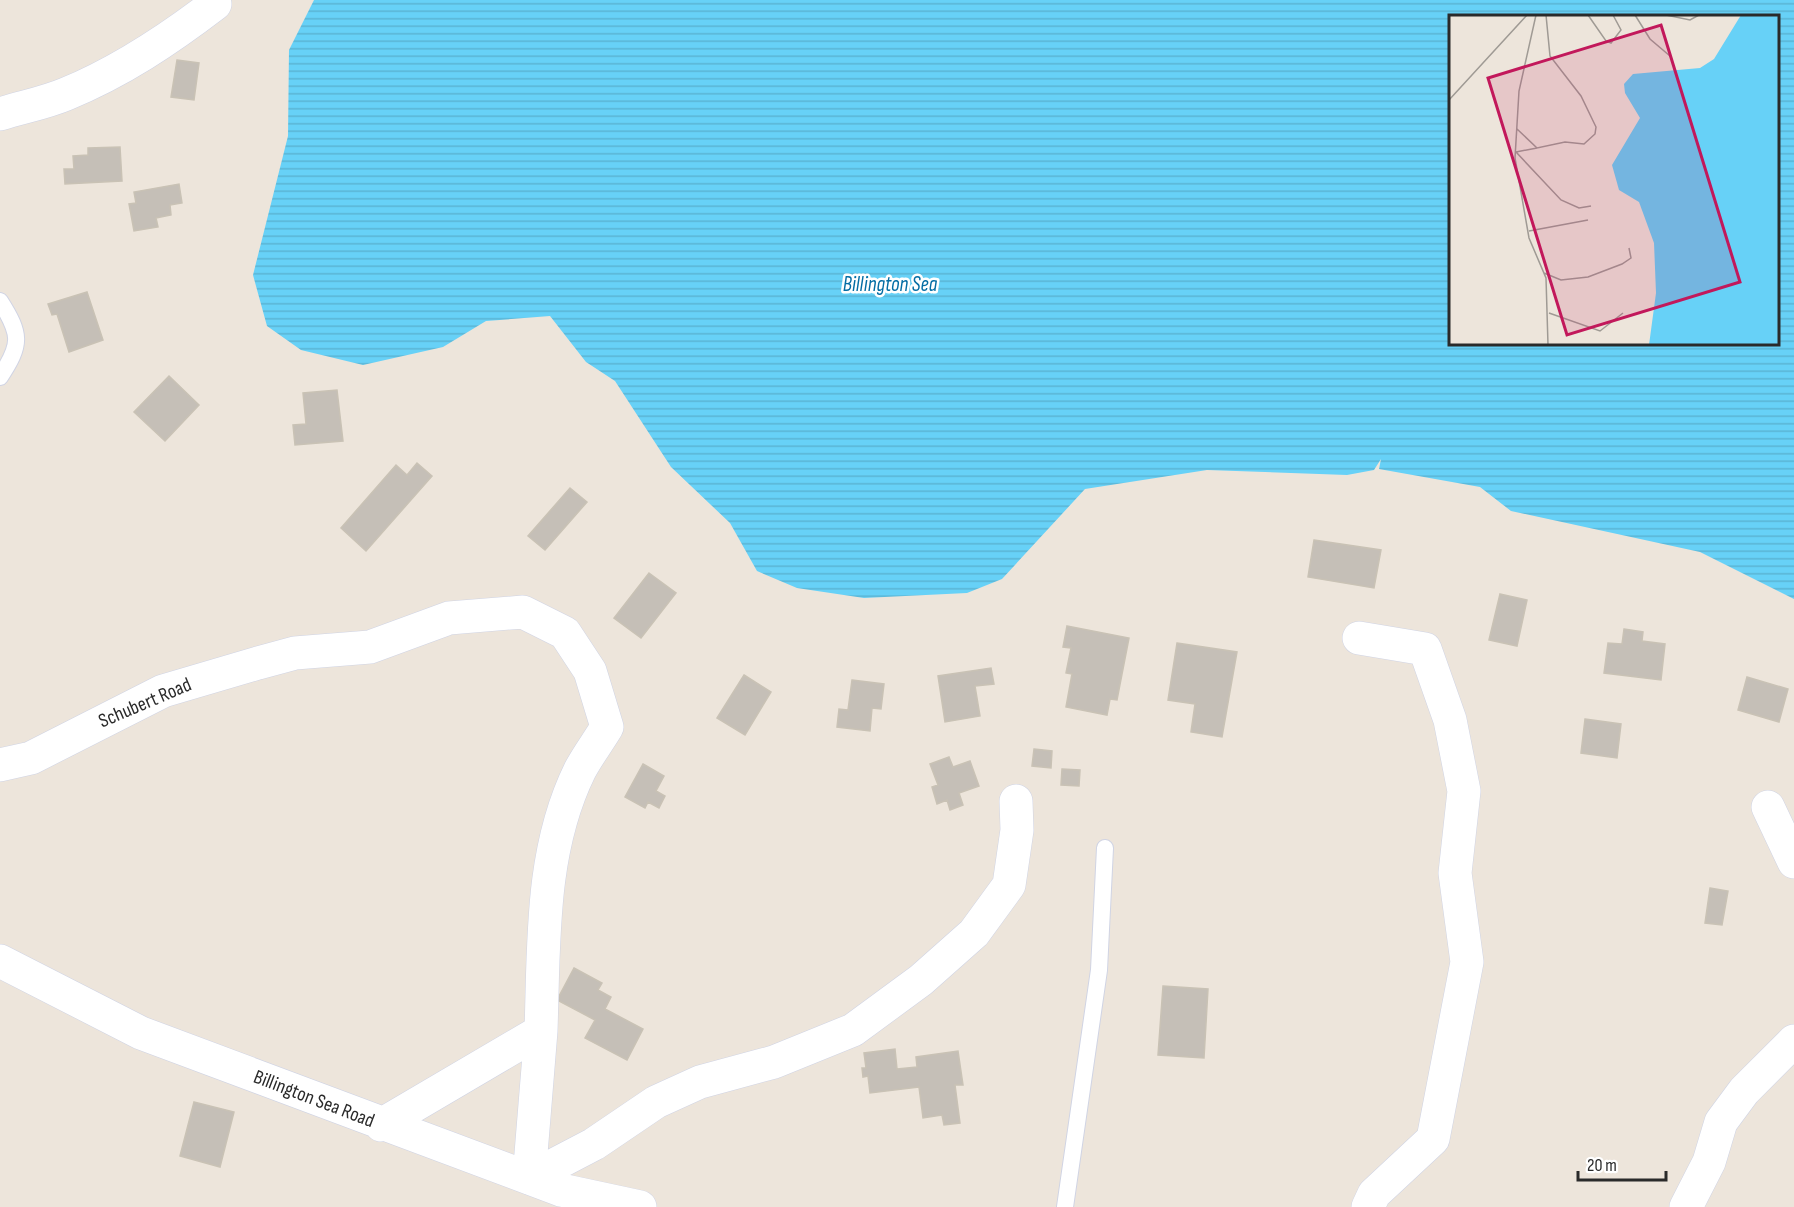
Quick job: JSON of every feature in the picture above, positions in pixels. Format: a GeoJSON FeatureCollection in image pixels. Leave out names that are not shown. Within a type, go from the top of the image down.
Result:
{"type":"FeatureCollection","features":[{"type":"Feature","properties":{"kind":"street"},"geometry":{"type":"LineString","coordinates":[[0,114],[64,95],[124,66],[179,31],[215,4]]}},
{"type":"Feature","properties":{"kind":"street","name":"Schubert Road"},"geometry":{"type":"LineString","coordinates":[[0,765],[30,758],[163,691],[295,653],[370,647],[449,618],[523,612],[565,633],[590,671],[607,728],[580,771],[555,841],[545,905],[541,1031],[529,1178]]}},
{"type":"Feature","properties":{"kind":"street"},"geometry":{"type":"LineString","coordinates":[[1359,638],[1425,649],[1450,720],[1464,791],[1455,873],[1467,962],[1433,1139],[1374,1194],[1368,1207]]}},
{"type":"Feature","properties":{"kind":"street"},"geometry":{"type":"LineString","coordinates":[[529,1178],[594,1144],[656,1102],[689,1087],[774,1062],[853,1030],[921,980],[974,933],[1009,885],[1017,830],[1016,801]]}},
{"type":"Feature","properties":{"kind":"street"},"geometry":{"type":"LineString","coordinates":[[1768,807],[1794,862]]}},
{"type":"Feature","properties":{"kind":"street","name":"Billington Sea Road"},"geometry":{"type":"LineString","coordinates":[[0,961],[141,1034],[561,1190],[640,1207]]}},
{"type":"Feature","properties":{"kind":"street"},"geometry":{"type":"LineString","coordinates":[[381,1125],[541,1031]]}},
{"type":"Feature","properties":{"kind":"street"},"geometry":{"type":"LineString","coordinates":[[1686,1207],[1708,1162],[1721,1122],[1744,1091],[1794,1041]]}},
{"type":"Feature","properties":{"kind":"lane"},"geometry":{"type":"LineString","coordinates":[[0,301],[14,323],[16,353],[0,376]]}},
{"type":"Feature","properties":{"kind":"lane"},"geometry":{"type":"LineString","coordinates":[[1065,1207],[1099,970],[1105,848]]}},
{"type":"Feature","properties":{"kind":"water","name":"Billington Sea"},"geometry":{"type":"Polygon","coordinates":[[[314,0],[1794,0],[1794,599],[1700,552],[1511,511],[1480,487],[1379,469],[1381,459],[1374,470],[1347,475],[1207,470],[1085,489],[1002,579],[967,593],[864,598],[797,588],[757,571],[730,523],[671,467],[615,381],[586,362],[550,316],[486,321],[443,347],[363,365],[301,350],[267,326],[253,275],[288,136],[289,50],[314,0]]]}},
{"type":"Feature","properties":{"kind":"building"},"geometry":{"type":"Polygon","coordinates":[[[177,60],[199,63],[194,100],[171,97],[177,60]]]}},
{"type":"Feature","properties":{"kind":"building"},"geometry":{"type":"Polygon","coordinates":[[[120,147],[122,181],[65,184],[64,169],[74,169],[73,156],[88,155],[88,148],[120,147]]]}},
{"type":"Feature","properties":{"kind":"building"},"geometry":{"type":"Polygon","coordinates":[[[179,184],[182,203],[170,205],[171,215],[156,218],[158,227],[134,231],[129,204],[136,203],[134,192],[179,184]]]}},
{"type":"Feature","properties":{"kind":"building"},"geometry":{"type":"Polygon","coordinates":[[[87,292],[103,340],[69,352],[57,314],[52,315],[48,304],[87,292]]]}},
{"type":"Feature","properties":{"kind":"building"},"geometry":{"type":"Polygon","coordinates":[[[169,376],[199,405],[165,441],[134,412],[169,376]]]}},
{"type":"Feature","properties":{"kind":"building"},"geometry":{"type":"Polygon","coordinates":[[[337,390],[343,441],[295,445],[293,425],[306,424],[303,393],[337,390]]]}},
{"type":"Feature","properties":{"kind":"building"},"geometry":{"type":"Polygon","coordinates":[[[417,463],[432,476],[366,551],[341,528],[396,465],[407,475],[417,463]]]}},
{"type":"Feature","properties":{"kind":"building"},"geometry":{"type":"Polygon","coordinates":[[[570,488],[587,502],[545,550],[528,536],[570,488]]]}},
{"type":"Feature","properties":{"kind":"building"},"geometry":{"type":"Polygon","coordinates":[[[1314,540],[1381,550],[1374,588],[1308,577],[1314,540]]]}},
{"type":"Feature","properties":{"kind":"building"},"geometry":{"type":"Polygon","coordinates":[[[649,573],[676,593],[641,638],[614,618],[649,573]]]}},
{"type":"Feature","properties":{"kind":"building"},"geometry":{"type":"Polygon","coordinates":[[[1500,594],[1527,600],[1517,646],[1489,640],[1500,594]]]}},
{"type":"Feature","properties":{"kind":"building"},"geometry":{"type":"Polygon","coordinates":[[[1067,626],[1129,638],[1117,700],[1110,699],[1107,715],[1066,707],[1072,674],[1066,673],[1071,648],[1063,647],[1067,626]]]}},
{"type":"Feature","properties":{"kind":"building"},"geometry":{"type":"Polygon","coordinates":[[[1624,629],[1643,632],[1642,641],[1665,644],[1661,680],[1604,673],[1608,643],[1622,644],[1624,629]]]}},
{"type":"Feature","properties":{"kind":"building"},"geometry":{"type":"Polygon","coordinates":[[[1177,643],[1237,652],[1222,737],[1191,732],[1195,704],[1168,700],[1177,643]]]}},
{"type":"Feature","properties":{"kind":"building"},"geometry":{"type":"Polygon","coordinates":[[[991,668],[994,684],[975,686],[980,716],[945,722],[938,676],[991,668]]]}},
{"type":"Feature","properties":{"kind":"building"},"geometry":{"type":"Polygon","coordinates":[[[744,675],[771,692],[745,735],[717,718],[744,675]]]}},
{"type":"Feature","properties":{"kind":"building"},"geometry":{"type":"Polygon","coordinates":[[[1747,677],[1788,689],[1779,722],[1738,710],[1747,677]]]}},
{"type":"Feature","properties":{"kind":"building"},"geometry":{"type":"Polygon","coordinates":[[[852,680],[884,684],[881,709],[872,708],[870,731],[837,727],[839,709],[848,710],[852,680]]]}},
{"type":"Feature","properties":{"kind":"building"},"geometry":{"type":"Polygon","coordinates":[[[1585,719],[1621,724],[1617,758],[1581,753],[1585,719]]]}},
{"type":"Feature","properties":{"kind":"building"},"geometry":{"type":"Polygon","coordinates":[[[1034,749],[1052,751],[1051,768],[1032,766],[1034,749]]]}},
{"type":"Feature","properties":{"kind":"building"},"geometry":{"type":"Polygon","coordinates":[[[949,757],[953,767],[970,761],[979,786],[959,793],[963,805],[950,810],[947,800],[937,804],[932,787],[938,785],[930,764],[949,757]]]}},
{"type":"Feature","properties":{"kind":"building"},"geometry":{"type":"Polygon","coordinates":[[[643,764],[664,776],[656,791],[665,796],[659,808],[648,802],[645,808],[625,797],[643,764]]]}},
{"type":"Feature","properties":{"kind":"building"},"geometry":{"type":"Polygon","coordinates":[[[1062,769],[1080,770],[1079,786],[1061,785],[1062,769]]]}},
{"type":"Feature","properties":{"kind":"building"},"geometry":{"type":"Polygon","coordinates":[[[1710,888],[1728,891],[1722,925],[1705,923],[1710,888]]]}},
{"type":"Feature","properties":{"kind":"building"},"geometry":{"type":"Polygon","coordinates":[[[574,968],[602,983],[598,990],[611,997],[605,1009],[643,1029],[627,1060],[585,1038],[595,1020],[557,1000],[574,968]]]}},
{"type":"Feature","properties":{"kind":"building"},"geometry":{"type":"Polygon","coordinates":[[[1163,986],[1208,989],[1204,1058],[1158,1055],[1163,986]]]}},
{"type":"Feature","properties":{"kind":"building"},"geometry":{"type":"Polygon","coordinates":[[[895,1049],[897,1069],[917,1067],[916,1057],[958,1051],[963,1085],[955,1085],[960,1123],[944,1125],[942,1115],[923,1118],[919,1087],[870,1093],[868,1076],[863,1077],[862,1068],[866,1068],[864,1053],[895,1049]]]}},
{"type":"Feature","properties":{"kind":"building"},"geometry":{"type":"Polygon","coordinates":[[[194,1102],[234,1112],[220,1167],[180,1156],[194,1102]]]}}]}
